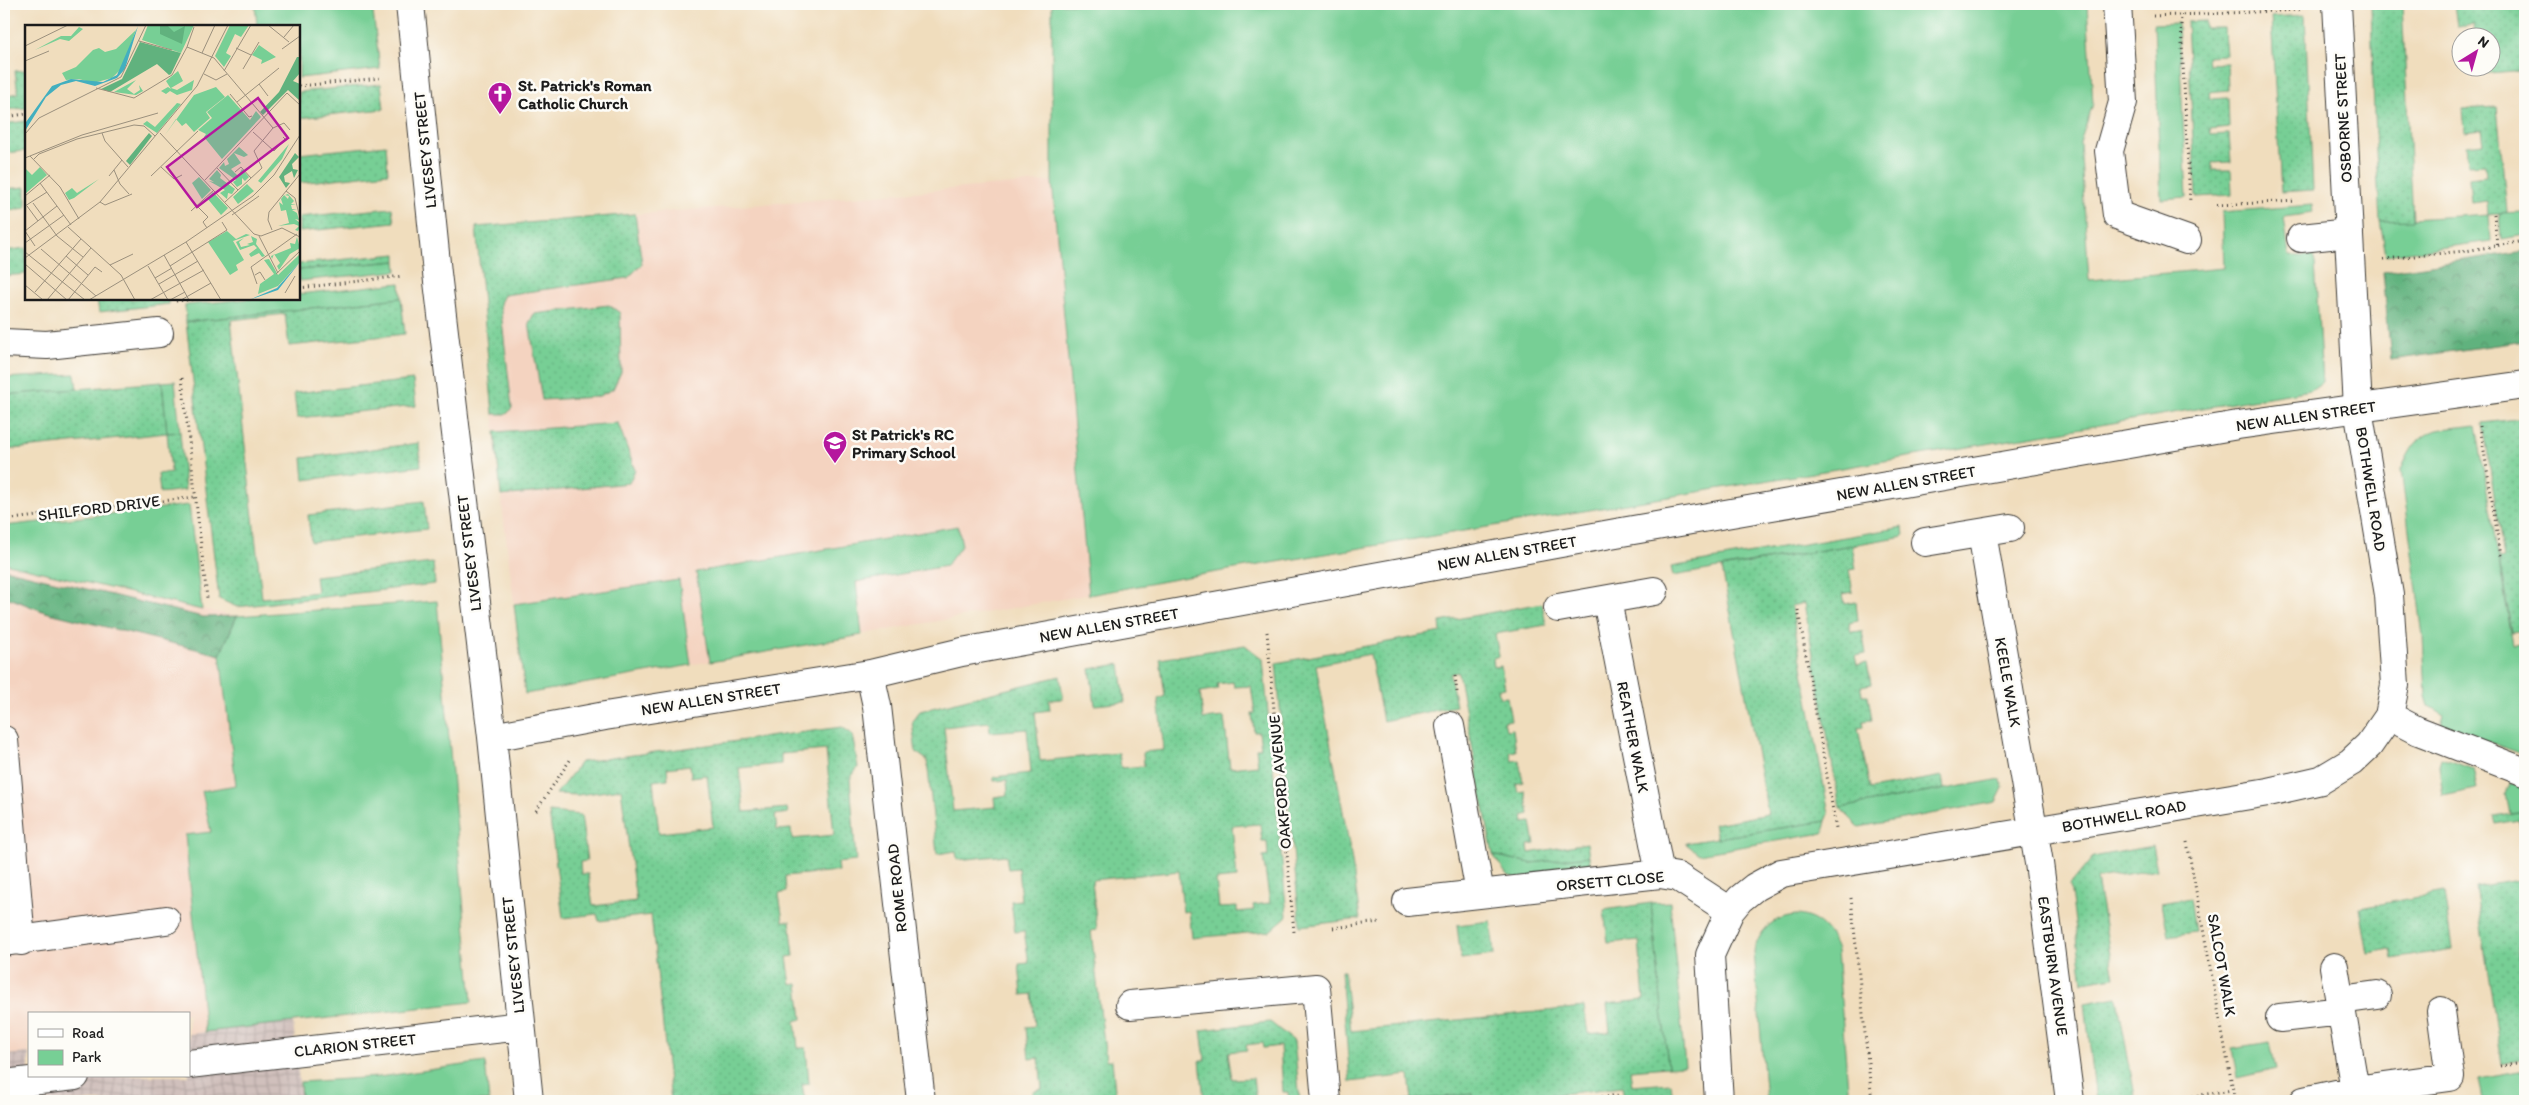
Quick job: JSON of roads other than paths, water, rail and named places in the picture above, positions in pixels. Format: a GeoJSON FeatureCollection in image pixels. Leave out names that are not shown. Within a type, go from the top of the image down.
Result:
{"type":"FeatureCollection","features":[{"type":"Feature","properties":{"kind":"street","name":"LIVESEY STREET"},"geometry":{"type":"LineString","coordinates":[[410,4],[437,273],[492,737],[529,1101]]}},
{"type":"Feature","properties":{"kind":"street"},"geometry":{"type":"LineString","coordinates":[[2117,4],[2123,102],[2109,151],[2117,215],[2188,240]]}},
{"type":"Feature","properties":{"kind":"street","name":"OSBORNE STREET"},"geometry":{"type":"LineString","coordinates":[[2337,4],[2358,408]]}},
{"type":"Feature","properties":{"kind":"street"},"geometry":{"type":"LineString","coordinates":[[2301,238],[2349,233]]}},
{"type":"Feature","properties":{"kind":"street"},"geometry":{"type":"LineString","coordinates":[[4,343],[47,345],[159,333]]}},
{"type":"Feature","properties":{"kind":"street","name":"NEW ALLEN STREET"},"geometry":{"type":"LineString","coordinates":[[492,737],[605,716],[870,674],[962,652],[1626,531],[2238,425],[2525,384]]}},
{"type":"Feature","properties":{"kind":"street","name":"BOTHWELL ROAD"},"geometry":{"type":"LineString","coordinates":[[1719,1101],[1710,955],[1730,911],[1755,887],[1781,873],[2268,792],[2321,780],[2351,762],[2369,745],[2388,716],[2395,684],[2389,595],[2358,408]]}},
{"type":"Feature","properties":{"kind":"street"},"geometry":{"type":"LineString","coordinates":[[1925,542],[2010,528]]}},
{"type":"Feature","properties":{"kind":"street","name":"KEELE WALK"},"geometry":{"type":"LineString","coordinates":[[1982,533],[2033,832]]}},
{"type":"Feature","properties":{"kind":"street"},"geometry":{"type":"LineString","coordinates":[[1558,608],[1654,591]]}},
{"type":"Feature","properties":{"kind":"street","name":"REATHER WALK"},"geometry":{"type":"LineString","coordinates":[[1607,600],[1660,874]]}},
{"type":"Feature","properties":{"kind":"street","name":"ROME ROAD"},"geometry":{"type":"LineString","coordinates":[[870,674],[877,706],[921,1101]]}},
{"type":"Feature","properties":{"kind":"street"},"geometry":{"type":"LineString","coordinates":[[2388,716],[2416,730],[2525,772]]}},
{"type":"Feature","properties":{"kind":"street"},"geometry":{"type":"LineString","coordinates":[[1450,726],[1480,893]]}},
{"type":"Feature","properties":{"kind":"street"},"geometry":{"type":"LineString","coordinates":[[4,740],[12,941],[166,920]]}},
{"type":"Feature","properties":{"kind":"street","name":"EASTBURN AVENUE"},"geometry":{"type":"LineString","coordinates":[[2033,832],[2070,1101]]}},
{"type":"Feature","properties":{"kind":"street","name":"ORSETT CLOSE"},"geometry":{"type":"LineString","coordinates":[[1407,902],[1660,874],[1678,877],[1730,911]]}},
{"type":"Feature","properties":{"kind":"street"},"geometry":{"type":"LineString","coordinates":[[2334,967],[2355,1090]]}},
{"type":"Feature","properties":{"kind":"street"},"geometry":{"type":"LineString","coordinates":[[1130,1005],[1316,988],[1326,1101]]}},
{"type":"Feature","properties":{"kind":"street"},"geometry":{"type":"LineString","coordinates":[[2280,1018],[2342,1006],[2377,995]]}},
{"type":"Feature","properties":{"kind":"street"},"geometry":{"type":"LineString","coordinates":[[2304,1101],[2355,1090],[2450,1077],[2441,1011]]}},
{"type":"Feature","properties":{"kind":"street","name":"CLARION STREET"},"geometry":{"type":"LineString","coordinates":[[190,1064],[521,1026]]}},
{"type":"Feature","properties":{"kind":"street"},"geometry":{"type":"LineString","coordinates":[[8,1090],[65,1078]]}},
{"type":"Feature","properties":{"kind":"place","name":"St. Patrick's Roman Catholic Church"},"geometry":{"type":"Point","coordinates":[500,115]}},
{"type":"Feature","properties":{"kind":"place","name":"St Patrick's RC Primary School"},"geometry":{"type":"Point","coordinates":[835,464]}}]}
